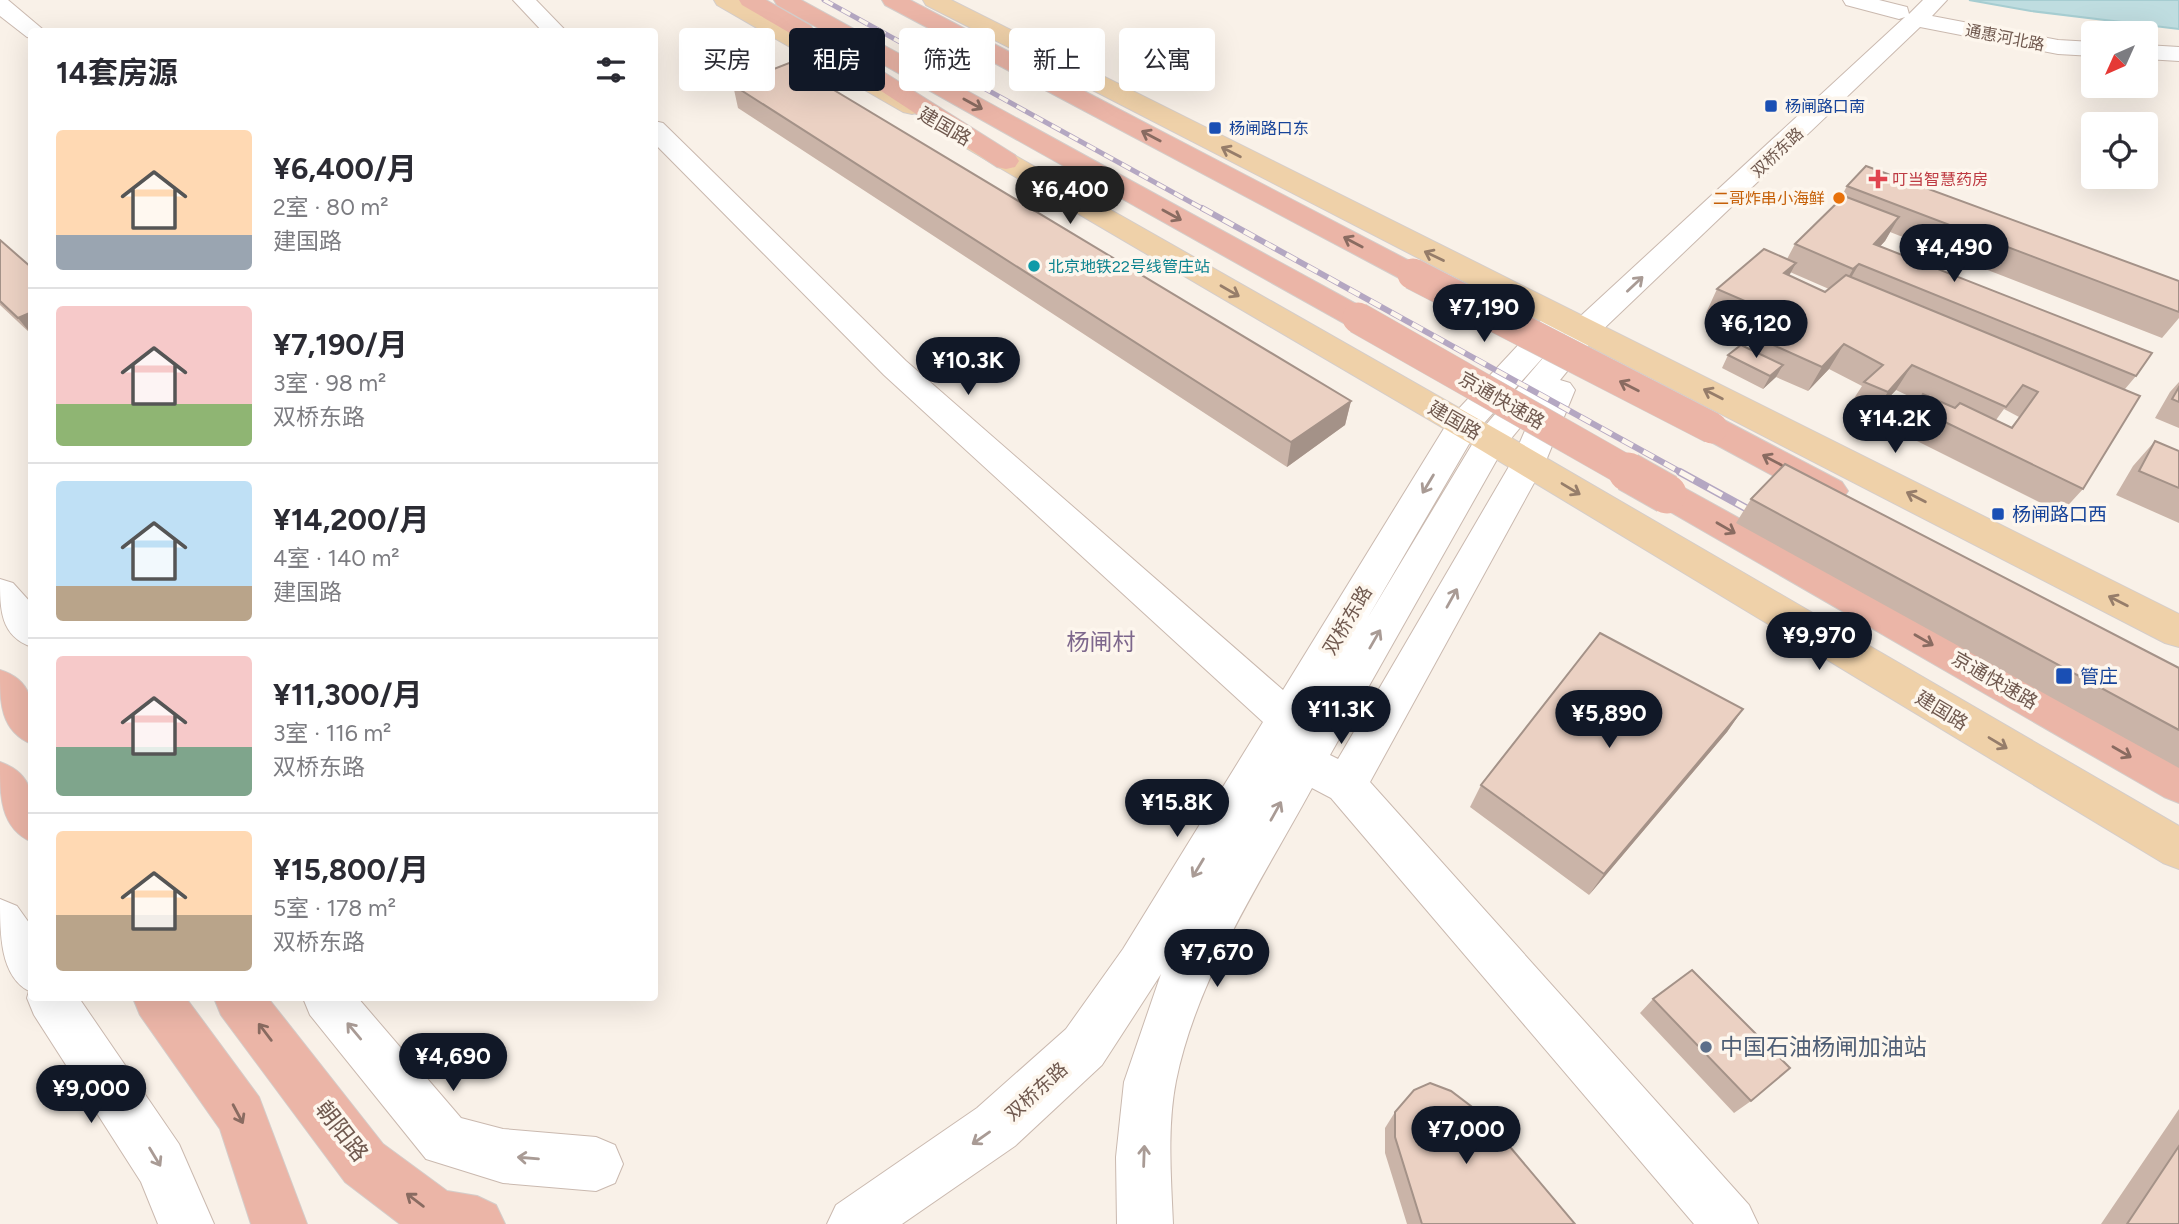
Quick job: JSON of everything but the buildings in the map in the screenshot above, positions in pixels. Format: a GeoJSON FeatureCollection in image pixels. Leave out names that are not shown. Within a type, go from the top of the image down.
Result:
{"type":"FeatureCollection","features":[{"type":"Feature","properties":{"kind":"highway"},"geometry":{"type":"LineString","coordinates":[[750,0],[811,35],[1006,161]]}},
{"type":"Feature","properties":{"kind":"highway","name":"京通快速路"},"geometry":{"type":"LineString","coordinates":[[785,0],[1359,318],[2179,785]]}},
{"type":"Feature","properties":{"kind":"highway"},"geometry":{"type":"LineString","coordinates":[[893,0],[1896,525]]}},
{"type":"Feature","properties":{"kind":"highway"},"geometry":{"type":"LineString","coordinates":[[0,686],[28,722]]}},
{"type":"Feature","properties":{"kind":"highway"},"geometry":{"type":"LineString","coordinates":[[0,780],[28,818]]}},
{"type":"Feature","properties":{"kind":"highway"},"geometry":{"type":"LineString","coordinates":[[159,1001],[241,1115],[279,1224]]}},
{"type":"Feature","properties":{"kind":"highway","name":"朝阳路"},"geometry":{"type":"LineString","coordinates":[[240,1001],[364,1163],[436,1217],[477,1224]]}},
{"type":"Feature","properties":{"kind":"main road","name":"建国路"},"geometry":{"type":"LineString","coordinates":[[725,0],[1465,426],[2179,849]]}},
{"type":"Feature","properties":{"kind":"main road"},"geometry":{"type":"LineString","coordinates":[[934,0],[1404,241],[2179,632]]}},
{"type":"Feature","properties":{"kind":"street"},"geometry":{"type":"LineString","coordinates":[[524,0],[552,28]]}},
{"type":"Feature","properties":{"kind":"street","name":"通惠河北路"},"geometry":{"type":"LineString","coordinates":[[1854,0],[1917,7],[2058,47],[2081,48]]}},
{"type":"Feature","properties":{"kind":"street"},"geometry":{"type":"LineString","coordinates":[[0,5],[30,28]]}},
{"type":"Feature","properties":{"kind":"street","name":"双桥东路"},"geometry":{"type":"LineString","coordinates":[[1145,1224],[1143,1157],[1150,1082],[1185,975],[1296,740],[1465,426],[1917,7]]}},
{"type":"Feature","properties":{"kind":"street"},"geometry":{"type":"LineString","coordinates":[[2158,52],[2179,54]]}},
{"type":"Feature","properties":{"kind":"street"},"geometry":{"type":"LineString","coordinates":[[658,132],[895,368],[1346,785],[1730,1224]]}},
{"type":"Feature","properties":{"kind":"street","name":"双桥东路"},"geometry":{"type":"LineString","coordinates":[[1465,426],[1573,324]]}},
{"type":"Feature","properties":{"kind":"street","name":"双桥东路"},"geometry":{"type":"LineString","coordinates":[[1346,785],[1528,463],[1573,324]]}},
{"type":"Feature","properties":{"kind":"street"},"geometry":{"type":"LineString","coordinates":[[0,593],[28,627]]}},
{"type":"Feature","properties":{"kind":"street","name":"双桥东路"},"geometry":{"type":"LineString","coordinates":[[855,1224],[996,1127],[1084,1047],[1296,740]]}},
{"type":"Feature","properties":{"kind":"street"},"geometry":{"type":"LineString","coordinates":[[0,921],[28,962]]}},
{"type":"Feature","properties":{"kind":"street"},"geometry":{"type":"LineString","coordinates":[[53,1001],[160,1163],[186,1224]]}},
{"type":"Feature","properties":{"kind":"street"},"geometry":{"type":"LineString","coordinates":[[329,1001],[445,1140],[503,1156],[596,1164]]}},
{"type":"Feature","properties":{"kind":"water"},"geometry":{"type":"Polygon","coordinates":[[[1969,0],[2179,0],[2179,29],[2158,26],[2158,21],[2113,21],[1969,0]]]}},
{"type":"Feature","properties":{"kind":"railway"},"geometry":{"type":"LineString","coordinates":[[824,0],[1205,210]]}},
{"type":"Feature","properties":{"kind":"railway"},"geometry":{"type":"LineString","coordinates":[[1202,208],[1684,474]]}},
{"type":"Feature","properties":{"kind":"railway"},"geometry":{"type":"LineString","coordinates":[[1680,472],[1762,517]]}},
{"type":"Feature","properties":{"kind":"place","name":"杨闸路口南"},"geometry":{"type":"Point","coordinates":[1771,106]}},
{"type":"Feature","properties":{"kind":"place","name":"杨闸路口东"},"geometry":{"type":"Point","coordinates":[1215,128]}},
{"type":"Feature","properties":{"kind":"place","name":"叮当智慧药房"},"geometry":{"type":"Point","coordinates":[1878,179]}},
{"type":"Feature","properties":{"kind":"place","name":"二哥炸串小海鲜"},"geometry":{"type":"Point","coordinates":[1839,198]}},
{"type":"Feature","properties":{"kind":"place","name":"北京地铁22号线管庄站"},"geometry":{"type":"Point","coordinates":[1034,266]}},
{"type":"Feature","properties":{"kind":"place","name":"杨闸路口西"},"geometry":{"type":"Point","coordinates":[1998,514]}},
{"type":"Feature","properties":{"kind":"place","name":"管庄"},"geometry":{"type":"Point","coordinates":[2064,676]}},
{"type":"Feature","properties":{"kind":"place","name":"中国石油杨闸加油站"},"geometry":{"type":"Point","coordinates":[1706,1047]}},
{"type":"Feature","properties":{"kind":"district","name":"杨闸村"},"geometry":{"type":"Point","coordinates":[1101,642]}}]}
